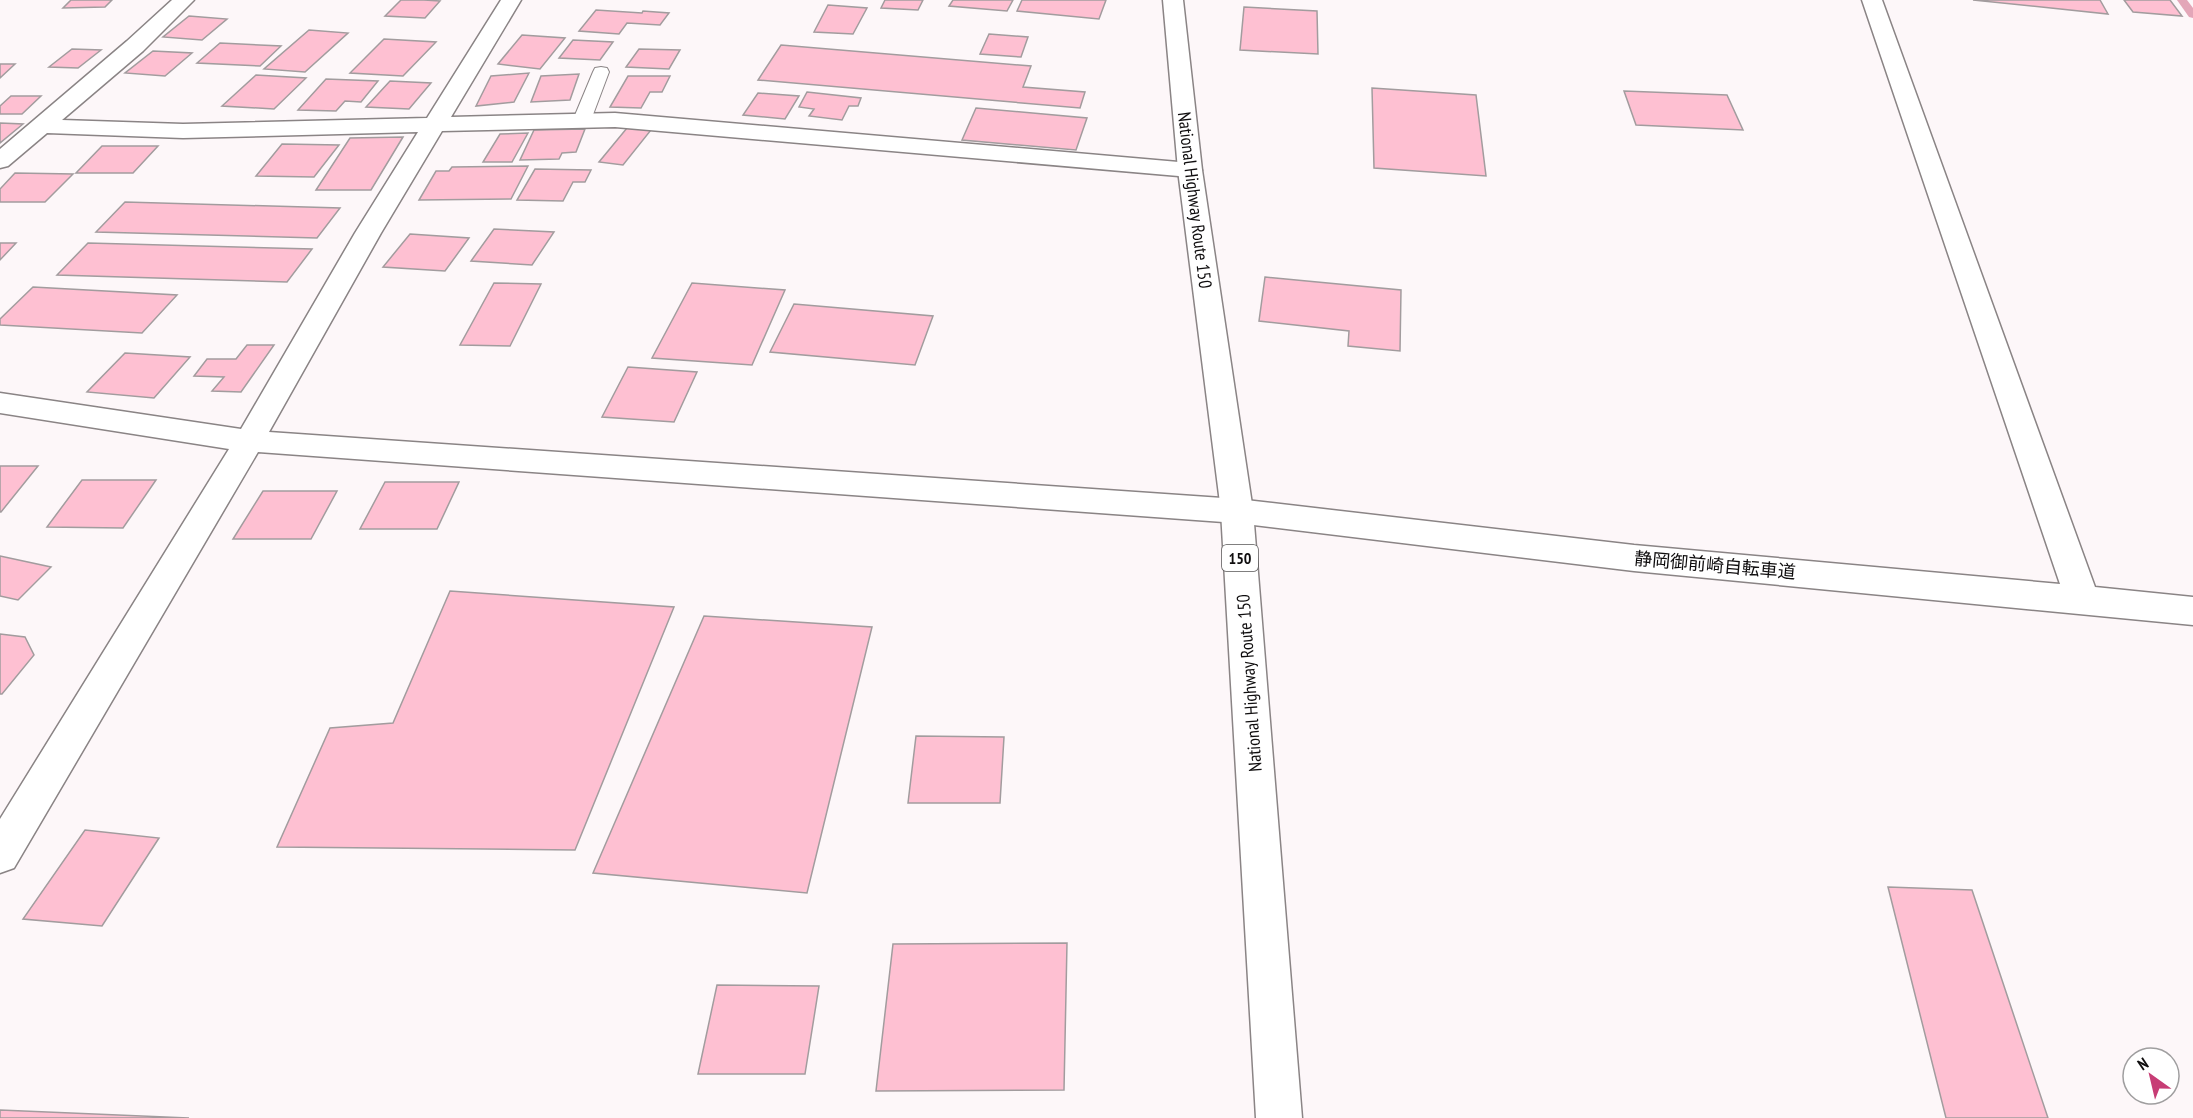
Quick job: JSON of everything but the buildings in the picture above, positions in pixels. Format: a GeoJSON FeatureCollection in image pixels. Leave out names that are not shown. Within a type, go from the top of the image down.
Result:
{"type":"FeatureCollection","features":[{"type":"Feature","properties":{"kind":"main road"},"geometry":{"type":"LineString","coordinates":[[0,161],[135,46],[184,0]]}},
{"type":"Feature","properties":{"kind":"main road"},"geometry":{"type":"LineString","coordinates":[[0,855],[249,441],[368,233],[511,0]]}},
{"type":"Feature","properties":{"kind":"main road","name":"National Highway Route 150"},"geometry":{"type":"LineString","coordinates":[[1173,0],[1190,170],[1237,511],[1279,1118]]}},
{"type":"Feature","properties":{"kind":"main road"},"geometry":{"type":"LineString","coordinates":[[1872,0],[2082,599]]}},
{"type":"Feature","properties":{"kind":"main road"},"geometry":{"type":"LineString","coordinates":[[43,126],[183,131],[615,120],[1190,170]]}},
{"type":"Feature","properties":{"kind":"main road","name":"静岡御前崎自転車道"},"geometry":{"type":"LineString","coordinates":[[0,403],[249,441],[1237,511],[1634,558],[2193,611]]}},
{"type":"Feature","properties":{"kind":"lane"},"geometry":{"type":"LineString","coordinates":[[582,120],[601,72]]}},
{"type":"Feature","properties":{"kind":"waterway"},"geometry":{"type":"LineString","coordinates":[[2182,0],[2193,15]]}}]}
